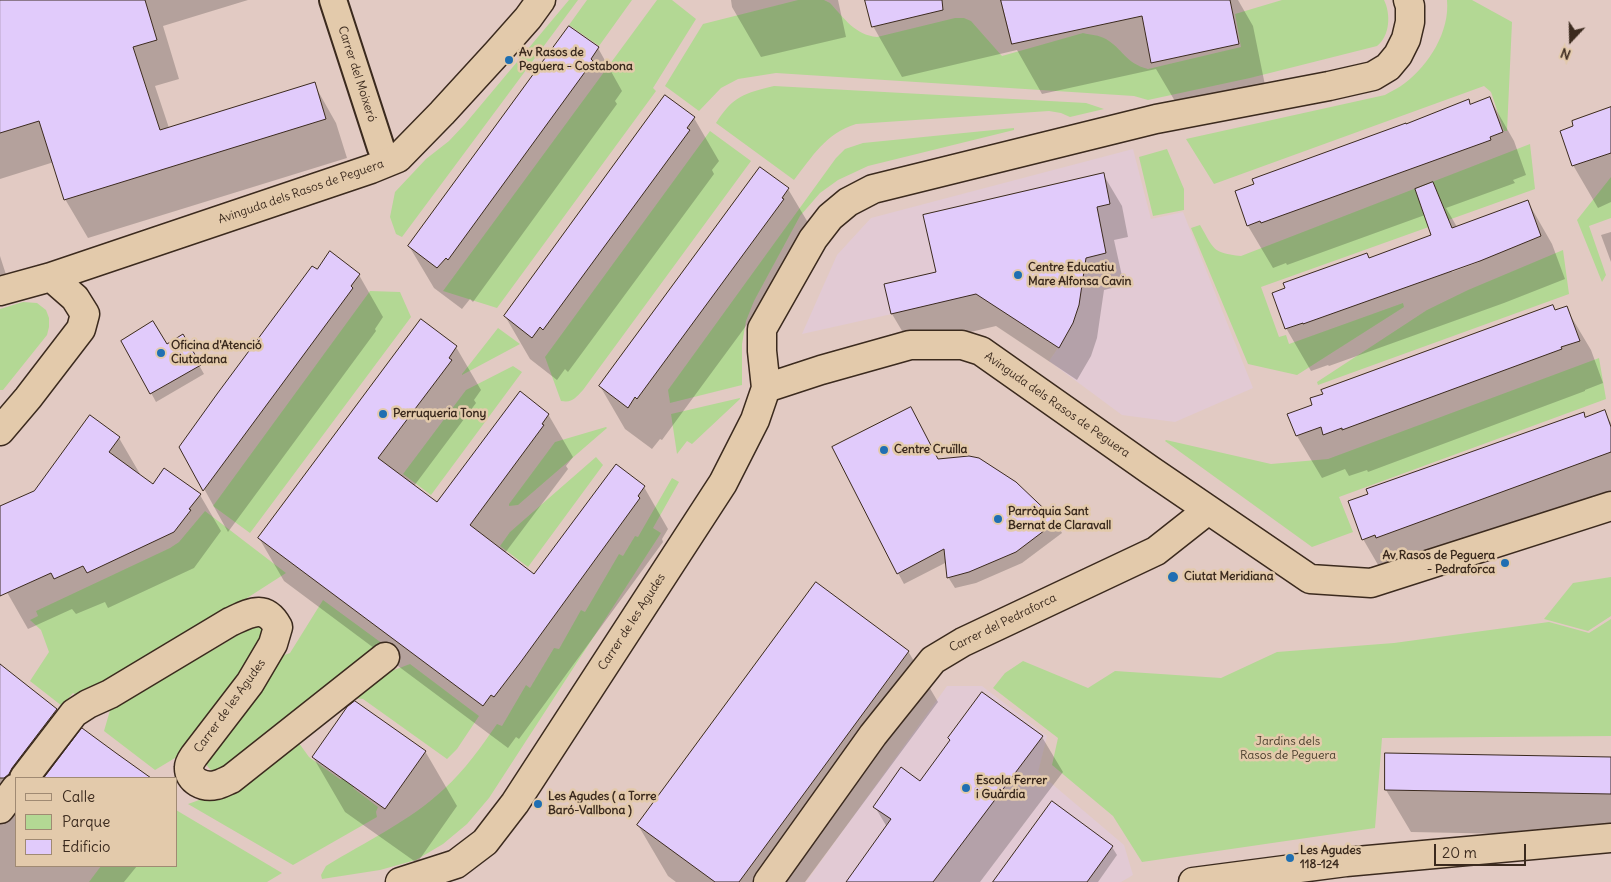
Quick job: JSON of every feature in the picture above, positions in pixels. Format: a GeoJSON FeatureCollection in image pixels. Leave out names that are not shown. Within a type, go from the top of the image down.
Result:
{"type":"FeatureCollection","features":[{"type":"Feature","properties":{"kind":"street","name":"Carrer del Moixeró"},"geometry":{"type":"LineString","coordinates":[[333,0],[381,148]]}},
{"type":"Feature","properties":{"kind":"street","name":"Avinguda dels Rasos de Peguera"},"geometry":{"type":"LineString","coordinates":[[0,291],[51,277],[371,169],[398,158],[485,66],[528,18],[541,0]]}},
{"type":"Feature","properties":{"kind":"street"},"geometry":{"type":"LineString","coordinates":[[766,388],[762,329],[813,238],[830,217],[848,202],[873,189],[1140,122],[1373,76],[1388,66],[1398,54],[1406,39],[1410,22],[1408,0]]}},
{"type":"Feature","properties":{"kind":"street"},"geometry":{"type":"LineString","coordinates":[[0,431],[81,329],[85,314],[75,298],[51,277]]}},
{"type":"Feature","properties":{"kind":"street","name":"Avinguda dels Rasos de Peguera"},"geometry":{"type":"LineString","coordinates":[[766,388],[821,370],[910,345],[962,344],[981,351],[1144,466],[1310,579],[1371,583],[1611,506]]}},
{"type":"Feature","properties":{"kind":"street","name":"Carrer de les Agudes"},"geometry":{"type":"LineString","coordinates":[[400,882],[456,864],[485,842],[515,803],[722,483],[755,420],[766,388]]}},
{"type":"Feature","properties":{"kind":"street","name":"Carrer del Pedraforca"},"geometry":{"type":"LineString","coordinates":[[768,882],[873,735],[933,660],[963,642],[1156,551],[1208,510]]}},
{"type":"Feature","properties":{"kind":"street","name":"Carrer de les Agudes"},"geometry":{"type":"LineString","coordinates":[[25,777],[74,713],[110,694],[230,622],[250,613],[263,612],[272,617],[278,627],[274,644],[250,683],[194,756],[189,766],[190,775],[196,782],[204,786],[215,785],[231,779],[385,657]]}},
{"type":"Feature","properties":{"kind":"street"},"geometry":{"type":"LineString","coordinates":[[0,809],[15,789]]}},
{"type":"Feature","properties":{"kind":"street"},"geometry":{"type":"LineString","coordinates":[[1193,882],[1346,862],[1611,838]]}},
{"type":"Feature","properties":{"kind":"shaded area","name":"Centre Educatiu Mare Alfonsa Cavin"},"geometry":{"type":"Polygon","coordinates":[[[1133,149],[1151,219],[1183,212],[1253,388],[1175,422],[1122,415],[1049,361],[1058,348],[977,295],[802,334],[837,255],[871,218],[1133,149]]]}},
{"type":"Feature","properties":{"kind":"shaded area","name":"Escola Ferrer i Guàrdia"},"geometry":{"type":"Polygon","coordinates":[[[947,686],[982,686],[1047,736],[1038,772],[1124,845],[1133,875],[1121,882],[806,882],[947,686]]]}},
{"type":"Feature","properties":{"kind":"green space"},"geometry":{"type":"Polygon","coordinates":[[[569,0],[578,0],[402,237],[396,234],[390,217],[395,192],[426,159],[449,141],[465,124],[569,0]]]}},
{"type":"Feature","properties":{"kind":"green space"},"geometry":{"type":"Polygon","coordinates":[[[587,0],[632,0],[599,46],[569,25],[587,0]]]}},
{"type":"Feature","properties":{"kind":"green space"},"geometry":{"type":"Polygon","coordinates":[[[657,0],[672,0],[696,19],[653,88],[656,91],[497,308],[443,291],[657,0]]]}},
{"type":"Feature","properties":{"kind":"green space"},"geometry":{"type":"Polygon","coordinates":[[[798,0],[824,0],[830,3],[856,29],[869,36],[877,37],[955,18],[964,18],[971,21],[1002,56],[1083,33],[1095,35],[1112,43],[1129,60],[1148,69],[1241,47],[1235,14],[1282,0],[1384,0],[1388,12],[1388,24],[1385,37],[1377,46],[1250,78],[1148,100],[1134,96],[776,73],[738,79],[721,88],[699,111],[665,86],[703,24],[798,0]]]}},
{"type":"Feature","properties":{"kind":"green space"},"geometry":{"type":"Polygon","coordinates":[[[1447,0],[1472,0],[1512,22],[1507,131],[1504,131],[1491,92],[1484,86],[1214,184],[1186,139],[1385,95],[1414,76],[1430,57],[1445,24],[1447,0]]]}},
{"type":"Feature","properties":{"kind":"green space"},"geometry":{"type":"Polygon","coordinates":[[[774,86],[1086,103],[1104,109],[1070,117],[1049,111],[856,124],[845,128],[820,147],[794,180],[716,123],[728,107],[740,97],[774,86]]]}},
{"type":"Feature","properties":{"kind":"green space"},"geometry":{"type":"Polygon","coordinates":[[[1014,128],[1014,130],[868,166],[838,180],[820,193],[800,216],[754,301],[746,321],[742,344],[742,385],[670,403],[668,390],[836,158],[845,149],[863,143],[1014,128]]]}},
{"type":"Feature","properties":{"kind":"green space"},"geometry":{"type":"Polygon","coordinates":[[[710,131],[751,161],[583,390],[571,401],[561,401],[545,357],[710,131]]]}},
{"type":"Feature","properties":{"kind":"green space"},"geometry":{"type":"Polygon","coordinates":[[[1530,144],[1535,189],[1261,287],[1279,337],[1286,335],[1289,344],[1403,303],[1404,307],[1297,375],[1248,364],[1191,228],[1200,225],[1211,245],[1224,253],[1241,256],[1530,144]]]}},
{"type":"Feature","properties":{"kind":"green space"},"geometry":{"type":"Polygon","coordinates":[[[1167,149],[1184,189],[1184,210],[1153,216],[1139,157],[1167,149]]]}},
{"type":"Feature","properties":{"kind":"green space"},"geometry":{"type":"Polygon","coordinates":[[[1611,177],[1611,218],[1589,226],[1606,275],[1602,282],[1577,220],[1611,177]]]}},
{"type":"Feature","properties":{"kind":"green space"},"geometry":{"type":"Polygon","coordinates":[[[1563,250],[1569,294],[1318,385],[1317,382],[1427,310],[1468,290],[1563,250]]]}},
{"type":"Feature","properties":{"kind":"green space"},"geometry":{"type":"Polygon","coordinates":[[[370,291],[400,292],[411,317],[250,533],[213,506],[370,291]]]}},
{"type":"Feature","properties":{"kind":"green space"},"geometry":{"type":"Polygon","coordinates":[[[23,302],[37,303],[46,310],[49,318],[47,335],[3,390],[0,390],[0,309],[23,302]]]}},
{"type":"Feature","properties":{"kind":"green space"},"geometry":{"type":"Polygon","coordinates":[[[498,328],[520,344],[462,375],[462,374],[498,328]]]}},
{"type":"Feature","properties":{"kind":"green space"},"geometry":{"type":"Polygon","coordinates":[[[1599,358],[1606,399],[1339,497],[1353,532],[1312,547],[1165,441],[1271,464],[1328,459],[1599,358]]]}},
{"type":"Feature","properties":{"kind":"green space"},"geometry":{"type":"Polygon","coordinates":[[[513,366],[522,372],[431,495],[403,474],[466,390],[513,366]]]}},
{"type":"Feature","properties":{"kind":"green space"},"geometry":{"type":"Polygon","coordinates":[[[740,398],[692,444],[687,441],[677,454],[671,414],[740,398]]]}},
{"type":"Feature","properties":{"kind":"green space"},"geometry":{"type":"Polygon","coordinates":[[[606,427],[518,505],[509,506],[555,442],[606,427]]]}},
{"type":"Feature","properties":{"kind":"green space"},"geometry":{"type":"Polygon","coordinates":[[[596,457],[603,465],[528,567],[500,546],[510,532],[596,457]]]}},
{"type":"Feature","properties":{"kind":"green space"},"geometry":{"type":"Polygon","coordinates":[[[672,478],[679,482],[653,528],[661,533],[489,798],[467,824],[443,844],[416,860],[380,870],[322,879],[321,875],[326,866],[402,821],[431,801],[466,766],[497,724],[502,726],[526,685],[530,688],[554,648],[559,649],[581,610],[585,612],[619,554],[623,556],[635,536],[638,537],[672,478]]]}},
{"type":"Feature","properties":{"kind":"green space"},"geometry":{"type":"Polygon","coordinates":[[[205,511],[286,573],[177,643],[78,696],[73,693],[62,706],[30,681],[49,652],[41,630],[30,620],[38,616],[36,611],[170,548],[179,542],[205,511]]]}},
{"type":"Feature","properties":{"kind":"green space"},"geometry":{"type":"Polygon","coordinates":[[[1611,577],[1611,616],[1588,631],[1544,619],[1573,583],[1611,577]]]}},
{"type":"Feature","properties":{"kind":"green space"},"geometry":{"type":"Polygon","coordinates":[[[323,600],[383,644],[232,766],[216,772],[210,769],[205,761],[279,657],[290,653],[323,600]]]}},
{"type":"Feature","properties":{"kind":"green space","name":"Jardins dels Rasos de Peguera"},"geometry":{"type":"Polygon","coordinates":[[[1611,619],[1611,736],[1382,738],[1375,828],[1142,862],[1113,816],[1052,765],[1058,738],[993,688],[1005,673],[1023,661],[1088,688],[1115,671],[1221,678],[1277,652],[1394,643],[1549,622],[1589,633],[1611,619]]]}},
{"type":"Feature","properties":{"kind":"green space"},"geometry":{"type":"Polygon","coordinates":[[[261,625],[271,633],[199,730],[175,758],[155,770],[104,731],[111,707],[115,703],[215,649],[253,626],[261,625]]]}},
{"type":"Feature","properties":{"kind":"green space"},"geometry":{"type":"Polygon","coordinates":[[[410,664],[479,716],[457,749],[447,759],[363,699],[352,698],[378,676],[410,664]]]}},
{"type":"Feature","properties":{"kind":"green space"},"geometry":{"type":"Polygon","coordinates":[[[296,739],[309,757],[341,780],[346,773],[358,782],[353,788],[378,807],[377,817],[293,865],[188,804],[219,793],[296,739]]]}},
{"type":"Feature","properties":{"kind":"green space"},"geometry":{"type":"Polygon","coordinates":[[[178,811],[282,873],[267,882],[89,882],[100,867],[178,867],[178,811]]]}},
{"type":"Feature","properties":{"kind":"building"},"geometry":{"type":"Polygon","coordinates":[[[0,0],[145,0],[157,40],[133,47],[160,130],[315,82],[326,119],[64,200],[39,121],[0,133],[0,0]]]}},
{"type":"Feature","properties":{"kind":"building"},"geometry":{"type":"Polygon","coordinates":[[[865,0],[942,0],[943,10],[872,27],[865,0]]]}},
{"type":"Feature","properties":{"kind":"building"},"geometry":{"type":"Polygon","coordinates":[[[1001,0],[1230,0],[1239,44],[1151,63],[1142,16],[1012,44],[1001,0]]]}},
{"type":"Feature","properties":{"kind":"building"},"geometry":{"type":"Polygon","coordinates":[[[569,26],[599,47],[591,59],[593,61],[448,260],[446,258],[437,268],[408,246],[569,26]]]}},
{"type":"Feature","properties":{"kind":"building"},"geometry":{"type":"Polygon","coordinates":[[[665,95],[695,117],[687,128],[690,130],[543,330],[540,327],[532,338],[504,316],[665,95]]]}},
{"type":"Feature","properties":{"kind":"building"},"geometry":{"type":"Polygon","coordinates":[[[1490,97],[1503,132],[1490,137],[1491,140],[1261,223],[1260,221],[1247,226],[1235,191],[1254,184],[1252,179],[1406,124],[1469,99],[1470,104],[1490,97]]]}},
{"type":"Feature","properties":{"kind":"building"},"geometry":{"type":"Polygon","coordinates":[[[1611,107],[1611,153],[1572,166],[1560,131],[1573,126],[1572,121],[1611,107]]]}},
{"type":"Feature","properties":{"kind":"building"},"geometry":{"type":"Polygon","coordinates":[[[760,167],[789,188],[782,198],[784,199],[637,399],[635,397],[628,408],[599,386],[760,167]]]}},
{"type":"Feature","properties":{"kind":"building"},"geometry":{"type":"Polygon","coordinates":[[[1104,173],[1110,204],[1097,207],[1106,253],[1086,258],[1079,305],[1073,323],[1059,348],[976,294],[891,314],[884,284],[936,272],[923,215],[1104,173]]]}},
{"type":"Feature","properties":{"kind":"building"},"geometry":{"type":"Polygon","coordinates":[[[1433,182],[1452,228],[1528,200],[1541,236],[1480,261],[1285,329],[1272,293],[1285,288],[1283,283],[1367,253],[1369,258],[1431,235],[1415,189],[1433,182]]]}},
{"type":"Feature","properties":{"kind":"building"},"geometry":{"type":"Polygon","coordinates":[[[330,251],[360,274],[351,286],[353,288],[203,491],[179,447],[312,266],[317,269],[330,251]]]}},
{"type":"Feature","properties":{"kind":"building"},"geometry":{"type":"Polygon","coordinates":[[[1553,305],[1555,310],[1567,306],[1580,341],[1342,430],[1342,428],[1323,435],[1321,427],[1296,436],[1287,414],[1312,405],[1310,398],[1323,394],[1321,390],[1553,305]]]}},
{"type":"Feature","properties":{"kind":"building"},"geometry":{"type":"Polygon","coordinates":[[[421,319],[457,346],[449,358],[452,360],[378,458],[437,502],[520,391],[549,414],[542,424],[544,425],[470,525],[534,574],[616,464],[645,486],[638,496],[640,498],[520,663],[494,697],[491,695],[483,706],[258,538],[421,319]]]}},
{"type":"Feature","properties":{"kind":"building","name":"Oficina d'Atenció Ciutadana"},"geometry":{"type":"Polygon","coordinates":[[[153,321],[167,344],[183,334],[201,365],[150,394],[121,341],[153,321]]]}},
{"type":"Feature","properties":{"kind":"building"},"geometry":{"type":"Polygon","coordinates":[[[911,407],[938,459],[969,456],[979,458],[1016,482],[1057,521],[1016,552],[969,572],[947,578],[944,549],[897,574],[832,447],[911,407]]]}},
{"type":"Feature","properties":{"kind":"building"},"geometry":{"type":"Polygon","coordinates":[[[1605,410],[1611,427],[1611,452],[1376,538],[1375,535],[1362,540],[1348,501],[1368,494],[1366,489],[1584,412],[1585,417],[1605,410]]]}},
{"type":"Feature","properties":{"kind":"building"},"geometry":{"type":"Polygon","coordinates":[[[90,415],[120,437],[109,452],[153,484],[164,468],[201,494],[174,532],[87,573],[83,566],[54,579],[51,573],[0,596],[0,506],[34,491],[90,415]]]}},
{"type":"Feature","properties":{"kind":"building"},"geometry":{"type":"Polygon","coordinates":[[[816,582],[909,651],[739,882],[715,882],[637,825],[816,582]]]}},
{"type":"Feature","properties":{"kind":"building"},"geometry":{"type":"Polygon","coordinates":[[[0,664],[57,709],[9,774],[4,778],[0,778],[0,664]]]}},
{"type":"Feature","properties":{"kind":"building"},"geometry":{"type":"Polygon","coordinates":[[[982,692],[1043,736],[933,882],[846,882],[891,819],[873,807],[901,767],[920,781],[950,740],[948,738],[982,692]]]}},
{"type":"Feature","properties":{"kind":"building"},"geometry":{"type":"Polygon","coordinates":[[[355,701],[426,751],[385,809],[312,757],[347,707],[355,701]]]}},
{"type":"Feature","properties":{"kind":"building"},"geometry":{"type":"Polygon","coordinates":[[[82,728],[150,777],[45,777],[82,728]]]}},
{"type":"Feature","properties":{"kind":"building"},"geometry":{"type":"Polygon","coordinates":[[[1385,753],[1611,757],[1611,794],[1385,790],[1385,753]]]}},
{"type":"Feature","properties":{"kind":"building"},"geometry":{"type":"Polygon","coordinates":[[[1052,801],[1113,846],[1087,882],[993,882],[1052,801]]]}},
{"type":"Feature","properties":{"kind":"place","name":"Av Rasos de Peguera - Costabona"},"geometry":{"type":"Point","coordinates":[509,60]}},
{"type":"Feature","properties":{"kind":"place","name":"Centre Educatiu Mare Alfonsa Cavin"},"geometry":{"type":"Point","coordinates":[1018,275]}},
{"type":"Feature","properties":{"kind":"place","name":"Oficina d'Atenció Ciutadana"},"geometry":{"type":"Point","coordinates":[161,353]}},
{"type":"Feature","properties":{"kind":"place","name":"Perruqueria Tony"},"geometry":{"type":"Point","coordinates":[383,414]}},
{"type":"Feature","properties":{"kind":"place","name":"Centre Cruïlla"},"geometry":{"type":"Point","coordinates":[884,450]}},
{"type":"Feature","properties":{"kind":"place","name":"Parròquia Sant Bernat de Claravall"},"geometry":{"type":"Point","coordinates":[998,519]}},
{"type":"Feature","properties":{"kind":"place","name":"Av Rasos de Peguera - Pedraforca"},"geometry":{"type":"Point","coordinates":[1505,563]}},
{"type":"Feature","properties":{"kind":"place","name":"Ciutat Meridiana"},"geometry":{"type":"Point","coordinates":[1173,577]}},
{"type":"Feature","properties":{"kind":"place","name":"Escola Ferrer i Guàrdia"},"geometry":{"type":"Point","coordinates":[966,788]}},
{"type":"Feature","properties":{"kind":"place","name":"Les Agudes ( a Torre Baró-Vallbona )"},"geometry":{"type":"Point","coordinates":[538,804]}},
{"type":"Feature","properties":{"kind":"place","name":"Les Agudes 118-124"},"geometry":{"type":"Point","coordinates":[1290,858]}}]}
